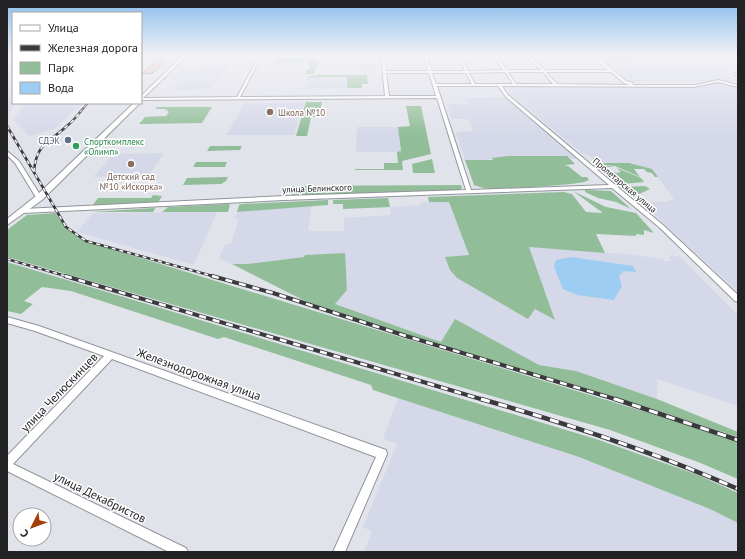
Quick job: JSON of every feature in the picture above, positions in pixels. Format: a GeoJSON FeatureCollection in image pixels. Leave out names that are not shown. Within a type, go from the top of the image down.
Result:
{"type":"FeatureCollection","features":[{"type":"Feature","properties":{"kind":"main road"},"geometry":{"type":"LineString","coordinates":[[142,98],[158,82]]}},
{"type":"Feature","properties":{"kind":"main road"},"geometry":{"type":"LineString","coordinates":[[7,223],[39,198],[136,104]]}},
{"type":"Feature","properties":{"kind":"street"},"geometry":{"type":"LineString","coordinates":[[238,98],[247,82]]}},
{"type":"Feature","properties":{"kind":"street"},"geometry":{"type":"LineString","coordinates":[[386,82],[387,97]]}},
{"type":"Feature","properties":{"kind":"street"},"geometry":{"type":"LineString","coordinates":[[626,82],[639,84],[642,86]]}},
{"type":"Feature","properties":{"kind":"street"},"geometry":{"type":"LineString","coordinates":[[469,191],[434,85],[698,86],[711,82]]}},
{"type":"Feature","properties":{"kind":"street"},"geometry":{"type":"LineString","coordinates":[[728,82],[738,86]]}},
{"type":"Feature","properties":{"kind":"street","name":"Пролетарская улица"},"geometry":{"type":"LineString","coordinates":[[499,85],[507,96],[689,252],[738,300]]}},
{"type":"Feature","properties":{"kind":"street"},"geometry":{"type":"LineString","coordinates":[[142,99],[438,97]]}},
{"type":"Feature","properties":{"kind":"street"},"geometry":{"type":"LineString","coordinates":[[7,152],[17,162],[39,198]]}},
{"type":"Feature","properties":{"kind":"street","name":"улица Белинского"},"geometry":{"type":"LineString","coordinates":[[23,211],[284,198],[612,186]]}},
{"type":"Feature","properties":{"kind":"street","name":"Железнодорожная улица"},"geometry":{"type":"LineString","coordinates":[[7,320],[36,328],[382,454],[339,552]]}},
{"type":"Feature","properties":{"kind":"street","name":"улица Челюскинцев"},"geometry":{"type":"LineString","coordinates":[[7,463],[111,355]]}},
{"type":"Feature","properties":{"kind":"street","name":"улица Декабристов"},"geometry":{"type":"LineString","coordinates":[[7,466],[182,552]]}},
{"type":"Feature","properties":{"kind":"shaded area"},"geometry":{"type":"Polygon","coordinates":[[[7,82],[12,82],[12,104],[15,104],[7,117],[7,82]]]}},
{"type":"Feature","properties":{"kind":"shaded area"},"geometry":{"type":"Polygon","coordinates":[[[178,82],[216,82],[211,89],[172,90],[178,82]]]}},
{"type":"Feature","properties":{"kind":"shaded area"},"geometry":{"type":"Polygon","coordinates":[[[306,82],[347,82],[347,88],[304,89],[306,82]]]}},
{"type":"Feature","properties":{"kind":"shaded area"},"geometry":{"type":"Polygon","coordinates":[[[713,83],[728,84],[738,88],[738,292],[641,202],[665,202],[674,199],[652,169],[598,163],[587,154],[583,154],[510,94],[506,86],[698,87],[713,83]]]}},
{"type":"Feature","properties":{"kind":"shaded area"},"geometry":{"type":"Polygon","coordinates":[[[505,97],[577,159],[465,160],[456,132],[473,131],[468,119],[452,119],[447,104],[468,104],[466,98],[505,97]]]}},
{"type":"Feature","properties":{"kind":"shaded area","name":"Школа №10"},"geometry":{"type":"Polygon","coordinates":[[[245,103],[304,103],[294,135],[226,135],[245,103]]]}},
{"type":"Feature","properties":{"kind":"shaded area"},"geometry":{"type":"Polygon","coordinates":[[[24,104],[82,104],[54,129],[29,136],[13,120],[24,104]]]}},
{"type":"Feature","properties":{"kind":"shaded area"},"geometry":{"type":"Polygon","coordinates":[[[357,127],[398,127],[401,152],[356,152],[357,127]]]}},
{"type":"Feature","properties":{"kind":"shaded area","name":"Детский сад №10 «Искорка»"},"geometry":{"type":"Polygon","coordinates":[[[164,153],[148,177],[93,177],[114,154],[164,153]]]}},
{"type":"Feature","properties":{"kind":"shaded area"},"geometry":{"type":"Polygon","coordinates":[[[449,201],[469,256],[453,274],[462,281],[528,318],[535,308],[555,319],[529,247],[626,254],[664,259],[664,261],[671,261],[669,255],[680,257],[738,315],[738,406],[657,379],[657,399],[576,371],[539,365],[455,319],[441,342],[335,304],[347,290],[344,253],[247,264],[232,264],[219,258],[224,245],[231,243],[239,219],[234,219],[237,212],[311,206],[308,231],[344,231],[344,218],[391,215],[390,207],[421,205],[420,202],[449,201]]]}},
{"type":"Feature","properties":{"kind":"shaded area"},"geometry":{"type":"Polygon","coordinates":[[[217,212],[194,265],[77,232],[93,213],[217,212]]]}},
{"type":"Feature","properties":{"kind":"shaded area"},"geometry":{"type":"Polygon","coordinates":[[[398,398],[579,457],[710,509],[738,523],[738,552],[364,552],[372,532],[363,527],[397,444],[383,439],[398,398]]]}},
{"type":"Feature","properties":{"kind":"green space"},"geometry":{"type":"Polygon","coordinates":[[[347,82],[368,82],[368,84],[362,84],[362,88],[347,88],[347,82]]]}},
{"type":"Feature","properties":{"kind":"green space"},"geometry":{"type":"Polygon","coordinates":[[[306,102],[322,102],[319,117],[311,117],[307,136],[296,136],[306,102]]]}},
{"type":"Feature","properties":{"kind":"green space"},"geometry":{"type":"Polygon","coordinates":[[[406,106],[421,106],[431,154],[402,161],[403,170],[355,170],[384,169],[384,163],[398,163],[397,152],[401,151],[398,127],[410,126],[406,106]]]}},
{"type":"Feature","properties":{"kind":"green space"},"geometry":{"type":"Polygon","coordinates":[[[157,107],[212,107],[202,123],[139,124],[145,117],[166,116],[169,112],[165,109],[155,109],[157,107]]]}},
{"type":"Feature","properties":{"kind":"green space"},"geometry":{"type":"Polygon","coordinates":[[[210,146],[242,146],[240,150],[207,151],[210,146]]]}},
{"type":"Feature","properties":{"kind":"green space"},"geometry":{"type":"Polygon","coordinates":[[[508,156],[567,156],[575,164],[564,165],[568,166],[582,177],[587,177],[589,180],[572,184],[490,189],[474,185],[465,160],[493,160],[492,158],[508,156]]]}},
{"type":"Feature","properties":{"kind":"green space"},"geometry":{"type":"Polygon","coordinates":[[[432,159],[435,173],[413,173],[412,164],[432,159]]]}},
{"type":"Feature","properties":{"kind":"green space"},"geometry":{"type":"Polygon","coordinates":[[[196,162],[227,162],[225,167],[193,167],[196,162]]]}},
{"type":"Feature","properties":{"kind":"green space"},"geometry":{"type":"Polygon","coordinates":[[[594,163],[601,166],[614,166],[607,167],[610,172],[615,172],[623,184],[616,183],[594,163]]]}},
{"type":"Feature","properties":{"kind":"green space"},"geometry":{"type":"Polygon","coordinates":[[[596,163],[629,163],[652,169],[658,177],[655,177],[652,173],[647,172],[644,169],[634,169],[640,177],[615,166],[596,163]]]}},
{"type":"Feature","properties":{"kind":"green space"},"geometry":{"type":"Polygon","coordinates":[[[617,168],[641,178],[644,182],[624,184],[616,173],[621,172],[617,168]]]}},
{"type":"Feature","properties":{"kind":"green space"},"geometry":{"type":"Polygon","coordinates":[[[228,177],[226,181],[221,184],[183,185],[187,178],[228,177]]]}},
{"type":"Feature","properties":{"kind":"green space"},"geometry":{"type":"Polygon","coordinates":[[[461,185],[462,188],[459,190],[294,196],[290,193],[292,186],[461,185]]]}},
{"type":"Feature","properties":{"kind":"green space"},"geometry":{"type":"Polygon","coordinates":[[[645,186],[650,189],[633,197],[622,187],[645,186]]]}},
{"type":"Feature","properties":{"kind":"green space"},"geometry":{"type":"Polygon","coordinates":[[[587,189],[611,191],[631,209],[616,202],[598,198],[585,192],[587,189]]]}},
{"type":"Feature","properties":{"kind":"green space"},"geometry":{"type":"Polygon","coordinates":[[[573,191],[606,207],[636,213],[654,233],[644,230],[644,235],[636,234],[636,236],[596,234],[605,253],[529,247],[555,320],[535,309],[528,319],[457,278],[450,270],[445,257],[469,255],[449,202],[429,202],[428,197],[564,192],[572,194],[586,212],[603,213],[573,191]]]}},
{"type":"Feature","properties":{"kind":"green space"},"geometry":{"type":"Polygon","coordinates":[[[153,195],[162,196],[158,203],[92,206],[98,198],[151,198],[153,195]]]}},
{"type":"Feature","properties":{"kind":"green space"},"geometry":{"type":"Polygon","coordinates":[[[388,198],[390,207],[343,209],[343,204],[333,204],[333,200],[388,198]]]}},
{"type":"Feature","properties":{"kind":"green space"},"geometry":{"type":"Polygon","coordinates":[[[328,200],[328,205],[237,212],[239,205],[242,204],[328,200]]]}},
{"type":"Feature","properties":{"kind":"green space"},"geometry":{"type":"Polygon","coordinates":[[[230,205],[228,212],[162,212],[168,207],[230,205]]]}},
{"type":"Feature","properties":{"kind":"green space"},"geometry":{"type":"Polygon","coordinates":[[[155,209],[153,212],[91,212],[155,209]]]}},
{"type":"Feature","properties":{"kind":"green space"},"geometry":{"type":"Polygon","coordinates":[[[56,213],[65,227],[85,241],[731,438],[738,441],[738,479],[698,462],[610,430],[7,257],[7,230],[27,215],[56,213]]]}},
{"type":"Feature","properties":{"kind":"green space"},"geometry":{"type":"Polygon","coordinates":[[[345,253],[347,290],[335,304],[441,342],[455,319],[539,365],[576,371],[657,399],[738,432],[738,437],[621,399],[442,346],[307,302],[232,264],[247,264],[304,257],[305,255],[345,253]]]}},
{"type":"Feature","properties":{"kind":"green space"},"geometry":{"type":"Polygon","coordinates":[[[7,262],[596,439],[698,475],[738,493],[738,523],[710,509],[579,457],[373,390],[371,385],[224,337],[218,339],[71,291],[42,287],[24,301],[33,304],[21,314],[7,311],[7,262]]]}},
{"type":"Feature","properties":{"kind":"water"},"geometry":{"type":"Polygon","coordinates":[[[571,257],[633,266],[636,272],[624,271],[619,276],[622,286],[614,300],[577,295],[563,289],[554,267],[556,260],[571,257]]]}},
{"type":"Feature","properties":{"kind":"railway"},"geometry":{"type":"LineString","coordinates":[[80,112],[87,104]]}},
{"type":"Feature","properties":{"kind":"railway"},"geometry":{"type":"LineString","coordinates":[[34,172],[37,155],[41,149],[49,140],[72,122],[81,111]]}},
{"type":"Feature","properties":{"kind":"railway"},"geometry":{"type":"LineString","coordinates":[[7,126],[66,227],[86,241],[216,277]]}},
{"type":"Feature","properties":{"kind":"railway"},"geometry":{"type":"LineString","coordinates":[[7,259],[69,277]]}},
{"type":"Feature","properties":{"kind":"railway"},"geometry":{"type":"LineString","coordinates":[[65,276],[484,400]]}},
{"type":"Feature","properties":{"kind":"railway"},"geometry":{"type":"LineString","coordinates":[[212,276],[273,293],[406,336],[618,400]]}},
{"type":"Feature","properties":{"kind":"railway"},"geometry":{"type":"LineString","coordinates":[[481,399],[546,418],[643,451],[738,489]]}},
{"type":"Feature","properties":{"kind":"railway"},"geometry":{"type":"LineString","coordinates":[[618,400],[738,440]]}},
{"type":"Feature","properties":{"kind":"place","name":"Школа №10"},"geometry":{"type":"Point","coordinates":[270,112]}},
{"type":"Feature","properties":{"kind":"place","name":"СДЭК"},"geometry":{"type":"Point","coordinates":[68,140]}},
{"type":"Feature","properties":{"kind":"place","name":"Спорткомплекс «Олимп»"},"geometry":{"type":"Point","coordinates":[76,146]}},
{"type":"Feature","properties":{"kind":"place","name":"Детский сад №10 «Искорка»"},"geometry":{"type":"Point","coordinates":[131,164]}}]}
